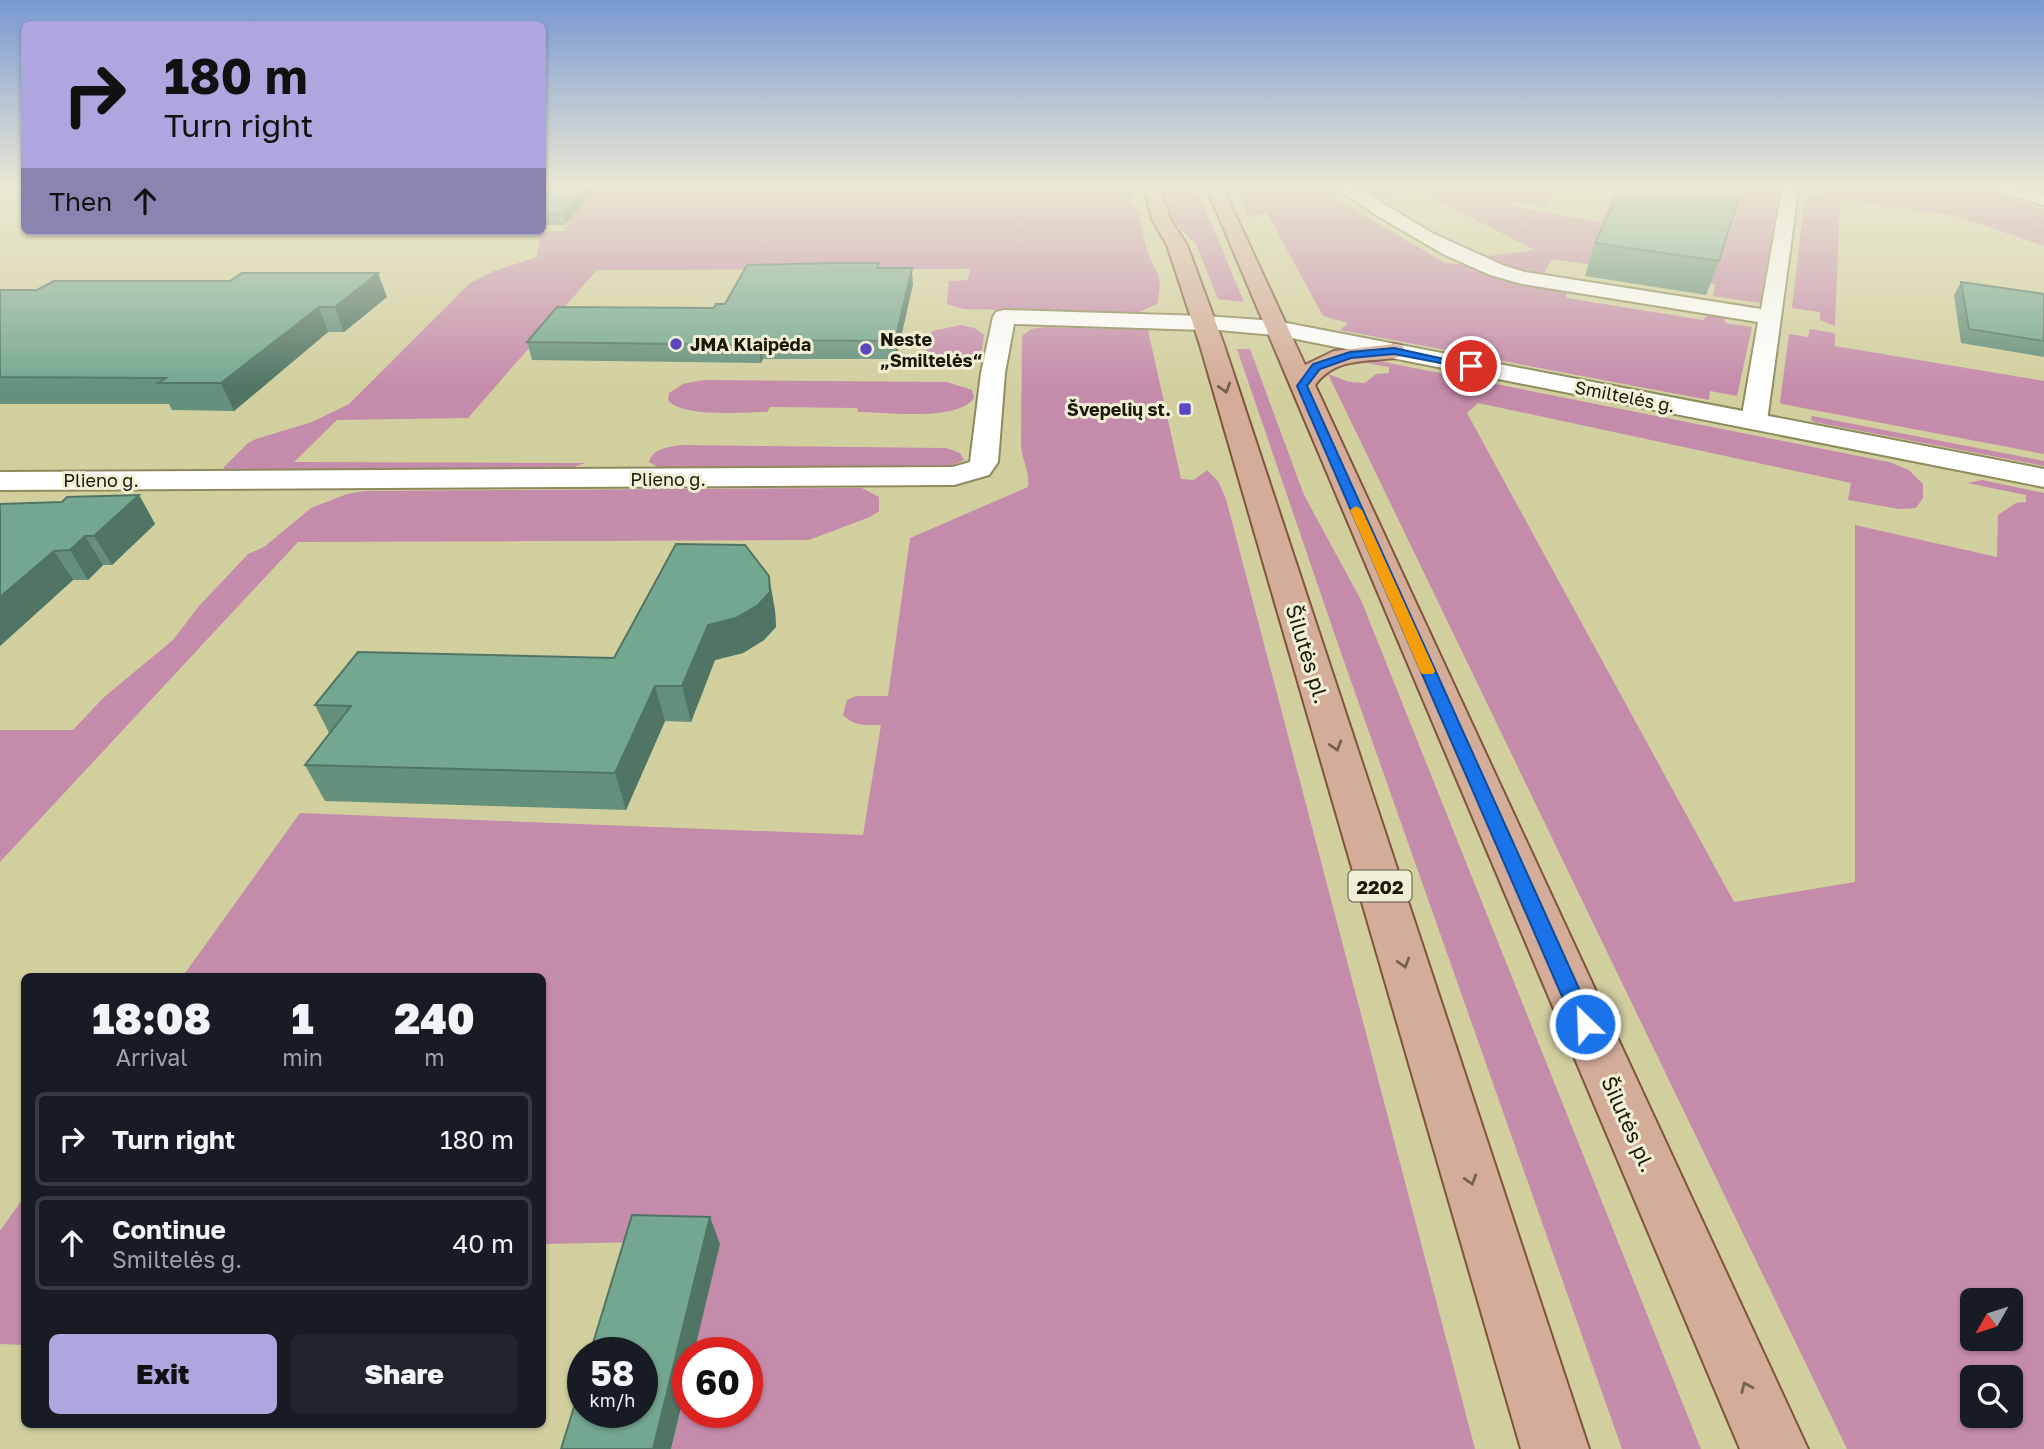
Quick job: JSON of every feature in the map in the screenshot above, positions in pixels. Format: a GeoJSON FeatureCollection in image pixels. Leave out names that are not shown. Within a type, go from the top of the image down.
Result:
{"type":"FeatureCollection","features":[{"type":"Feature","properties":{"kind":"main road","name":"Šilutės pl."},"geometry":{"type":"LineString","coordinates":[[1179,252],[1204,323],[1555,1449]]}},
{"type":"Feature","properties":{"kind":"main road","name":"Šilutės pl."},"geometry":{"type":"LineString","coordinates":[[1243,252],[1774,1449]]}},
{"type":"Feature","properties":{"kind":"main road"},"geometry":{"type":"LineString","coordinates":[[1302,386],[1316,367],[1335,359],[1394,351]]}},
{"type":"Feature","properties":{"kind":"street"},"geometry":{"type":"LineString","coordinates":[[1452,252],[1494,271],[1522,278],[1770,317]]}},
{"type":"Feature","properties":{"kind":"street"},"geometry":{"type":"LineString","coordinates":[[1754,421],[1780,252]]}},
{"type":"Feature","properties":{"kind":"street","name":"Plieno g."},"geometry":{"type":"LineString","coordinates":[[0,481],[954,476],[979,469],[984,462],[993,373],[1004,317],[1204,323]]}},
{"type":"Feature","properties":{"kind":"street","name":"Smiltelės g."},"geometry":{"type":"LineString","coordinates":[[1204,323],[1276,328],[2044,478]]}},
{"type":"Feature","properties":{"kind":"shaded area"},"geometry":{"type":"Polygon","coordinates":[[[538,252],[1148,252],[1158,275],[1159,293],[1157,304],[1137,313],[963,309],[947,304],[949,281],[968,280],[970,269],[597,270],[468,418],[337,420],[294,462],[585,463],[566,470],[224,471],[224,467],[248,443],[312,422],[349,404],[470,283],[494,271],[537,257],[538,252]]]}},
{"type":"Feature","properties":{"kind":"shaded area"},"geometry":{"type":"Polygon","coordinates":[[[1199,252],[1223,252],[1244,302],[1218,299],[1199,252]]]}},
{"type":"Feature","properties":{"kind":"shaded area"},"geometry":{"type":"Polygon","coordinates":[[[1288,252],[1426,252],[1445,263],[1461,264],[1519,283],[1566,291],[1567,298],[1703,320],[1709,314],[1725,316],[1725,323],[1752,327],[1737,396],[1710,391],[1709,400],[1340,330],[1348,323],[1323,316],[1288,252]]]}},
{"type":"Feature","properties":{"kind":"shaded area"},"geometry":{"type":"Polygon","coordinates":[[[1522,252],[1769,252],[1760,303],[1713,296],[1715,284],[1552,259],[1543,275],[1516,269],[1488,256],[1522,252]]]}},
{"type":"Feature","properties":{"kind":"shaded area"},"geometry":{"type":"Polygon","coordinates":[[[1799,252],[1838,252],[1835,326],[1820,320],[1820,312],[1792,308],[1799,252]]]}},
{"type":"Feature","properties":{"kind":"shaded area"},"geometry":{"type":"Polygon","coordinates":[[[961,325],[975,328],[984,335],[981,358],[968,365],[952,368],[930,361],[925,355],[932,331],[961,325]]]}},
{"type":"Feature","properties":{"kind":"shaded area"},"geometry":{"type":"Polygon","coordinates":[[[1045,327],[1148,330],[1181,479],[1194,480],[1207,470],[1218,481],[1226,499],[1475,1449],[671,1449],[676,1428],[763,1428],[763,1337],[687,1337],[644,1242],[546,1244],[546,973],[185,973],[300,813],[863,835],[881,725],[852,722],[843,715],[847,700],[856,696],[888,696],[910,538],[1028,487],[1021,445],[1022,336],[1031,329],[1045,327]]]}},
{"type":"Feature","properties":{"kind":"shaded area"},"geometry":{"type":"Polygon","coordinates":[[[1810,329],[1835,333],[1835,346],[2044,381],[2044,454],[1782,404],[1780,402],[1789,334],[1808,337],[1810,329]]]}},
{"type":"Feature","properties":{"kind":"shaded area"},"geometry":{"type":"Polygon","coordinates":[[[1237,349],[1250,349],[1304,495],[1361,600],[1701,1449],[1622,1449],[1340,650],[1237,349]]]}},
{"type":"Feature","properties":{"kind":"shaded area"},"geometry":{"type":"Polygon","coordinates":[[[1364,358],[1889,462],[1909,470],[1923,484],[1923,498],[1916,508],[1899,509],[1848,500],[1851,483],[1478,403],[1467,413],[1734,902],[1855,882],[1855,525],[1997,557],[1998,515],[2016,503],[2026,502],[2026,495],[1967,483],[1982,480],[2044,493],[2044,1449],[1847,1449],[1328,374],[1349,382],[1365,383],[1376,374],[1389,373],[1389,367],[1350,360],[1364,358]]]}},
{"type":"Feature","properties":{"kind":"shaded area"},"geometry":{"type":"Polygon","coordinates":[[[703,380],[947,382],[972,390],[974,398],[966,405],[953,410],[920,414],[858,412],[857,408],[770,407],[767,412],[714,413],[675,406],[668,400],[669,393],[683,384],[703,380]]]}},
{"type":"Feature","properties":{"kind":"shaded area"},"geometry":{"type":"Polygon","coordinates":[[[1812,416],[2044,461],[2044,466],[1814,422],[1811,420],[1812,416]]]}},
{"type":"Feature","properties":{"kind":"shaded area"},"geometry":{"type":"Polygon","coordinates":[[[682,445],[946,448],[960,453],[964,460],[944,469],[661,469],[649,462],[658,451],[682,445]]]}},
{"type":"Feature","properties":{"kind":"shaded area"},"geometry":{"type":"Polygon","coordinates":[[[862,488],[879,497],[879,511],[809,540],[298,542],[0,862],[0,730],[73,730],[103,698],[173,640],[199,606],[248,554],[264,547],[311,508],[347,494],[364,491],[862,488]]]}},
{"type":"Feature","properties":{"kind":"shaded area"},"geometry":{"type":"Polygon","coordinates":[[[21,1201],[21,1345],[0,1344],[0,1231],[21,1201]]]}},
{"type":"Feature","properties":{"kind":"building"},"geometry":{"type":"Polygon","coordinates":[[[1654,252],[1722,252],[1719,261],[1654,252]]]}},
{"type":"Feature","properties":{"kind":"building"},"geometry":{"type":"Polygon","coordinates":[[[879,263],[877,268],[912,268],[895,341],[760,340],[758,345],[527,342],[557,307],[714,308],[716,304],[725,304],[747,265],[879,263]]]}},
{"type":"Feature","properties":{"kind":"building"},"geometry":{"type":"Polygon","coordinates":[[[242,273],[378,273],[335,307],[319,307],[221,383],[158,383],[166,378],[0,377],[0,290],[37,290],[54,281],[230,281],[242,273]]]}},
{"type":"Feature","properties":{"kind":"building"},"geometry":{"type":"Polygon","coordinates":[[[1961,282],[2044,294],[2044,341],[1969,329],[1961,282]]]}},
{"type":"Feature","properties":{"kind":"building"},"geometry":{"type":"Polygon","coordinates":[[[139,495],[94,536],[85,536],[70,550],[54,551],[0,597],[0,504],[62,502],[67,497],[139,495]]]}},
{"type":"Feature","properties":{"kind":"building"},"geometry":{"type":"Polygon","coordinates":[[[676,544],[745,545],[769,576],[770,592],[758,605],[736,618],[708,625],[682,686],[655,686],[615,773],[305,765],[351,706],[315,705],[358,652],[614,658],[676,544]]]}},
{"type":"Feature","properties":{"kind":"building"},"geometry":{"type":"Polygon","coordinates":[[[632,1215],[710,1217],[681,1337],[672,1337],[672,1372],[653,1449],[561,1449],[568,1428],[658,1428],[658,1337],[595,1337],[632,1215]]]}},
{"type":"Feature","properties":{"kind":"slow traffic"},"geometry":{"type":"LineString","coordinates":[[1356,510],[1427,671]]}},
{"type":"Feature","properties":{"kind":"place","name":"JMA Klaipėda"},"geometry":{"type":"Point","coordinates":[676,344]}},
{"type":"Feature","properties":{"kind":"place","name":"Neste „Smiltelės“"},"geometry":{"type":"Point","coordinates":[866,349]}},
{"type":"Feature","properties":{"kind":"place","name":"Švepelių st."},"geometry":{"type":"Point","coordinates":[1185,409]}},
{"type":"Feature","properties":{"kind":"route"},"geometry":{"type":"LineString","coordinates":[[1471,366],[1394,351],[1350,355],[1316,367],[1302,386],[1585,1024]]}}]}
